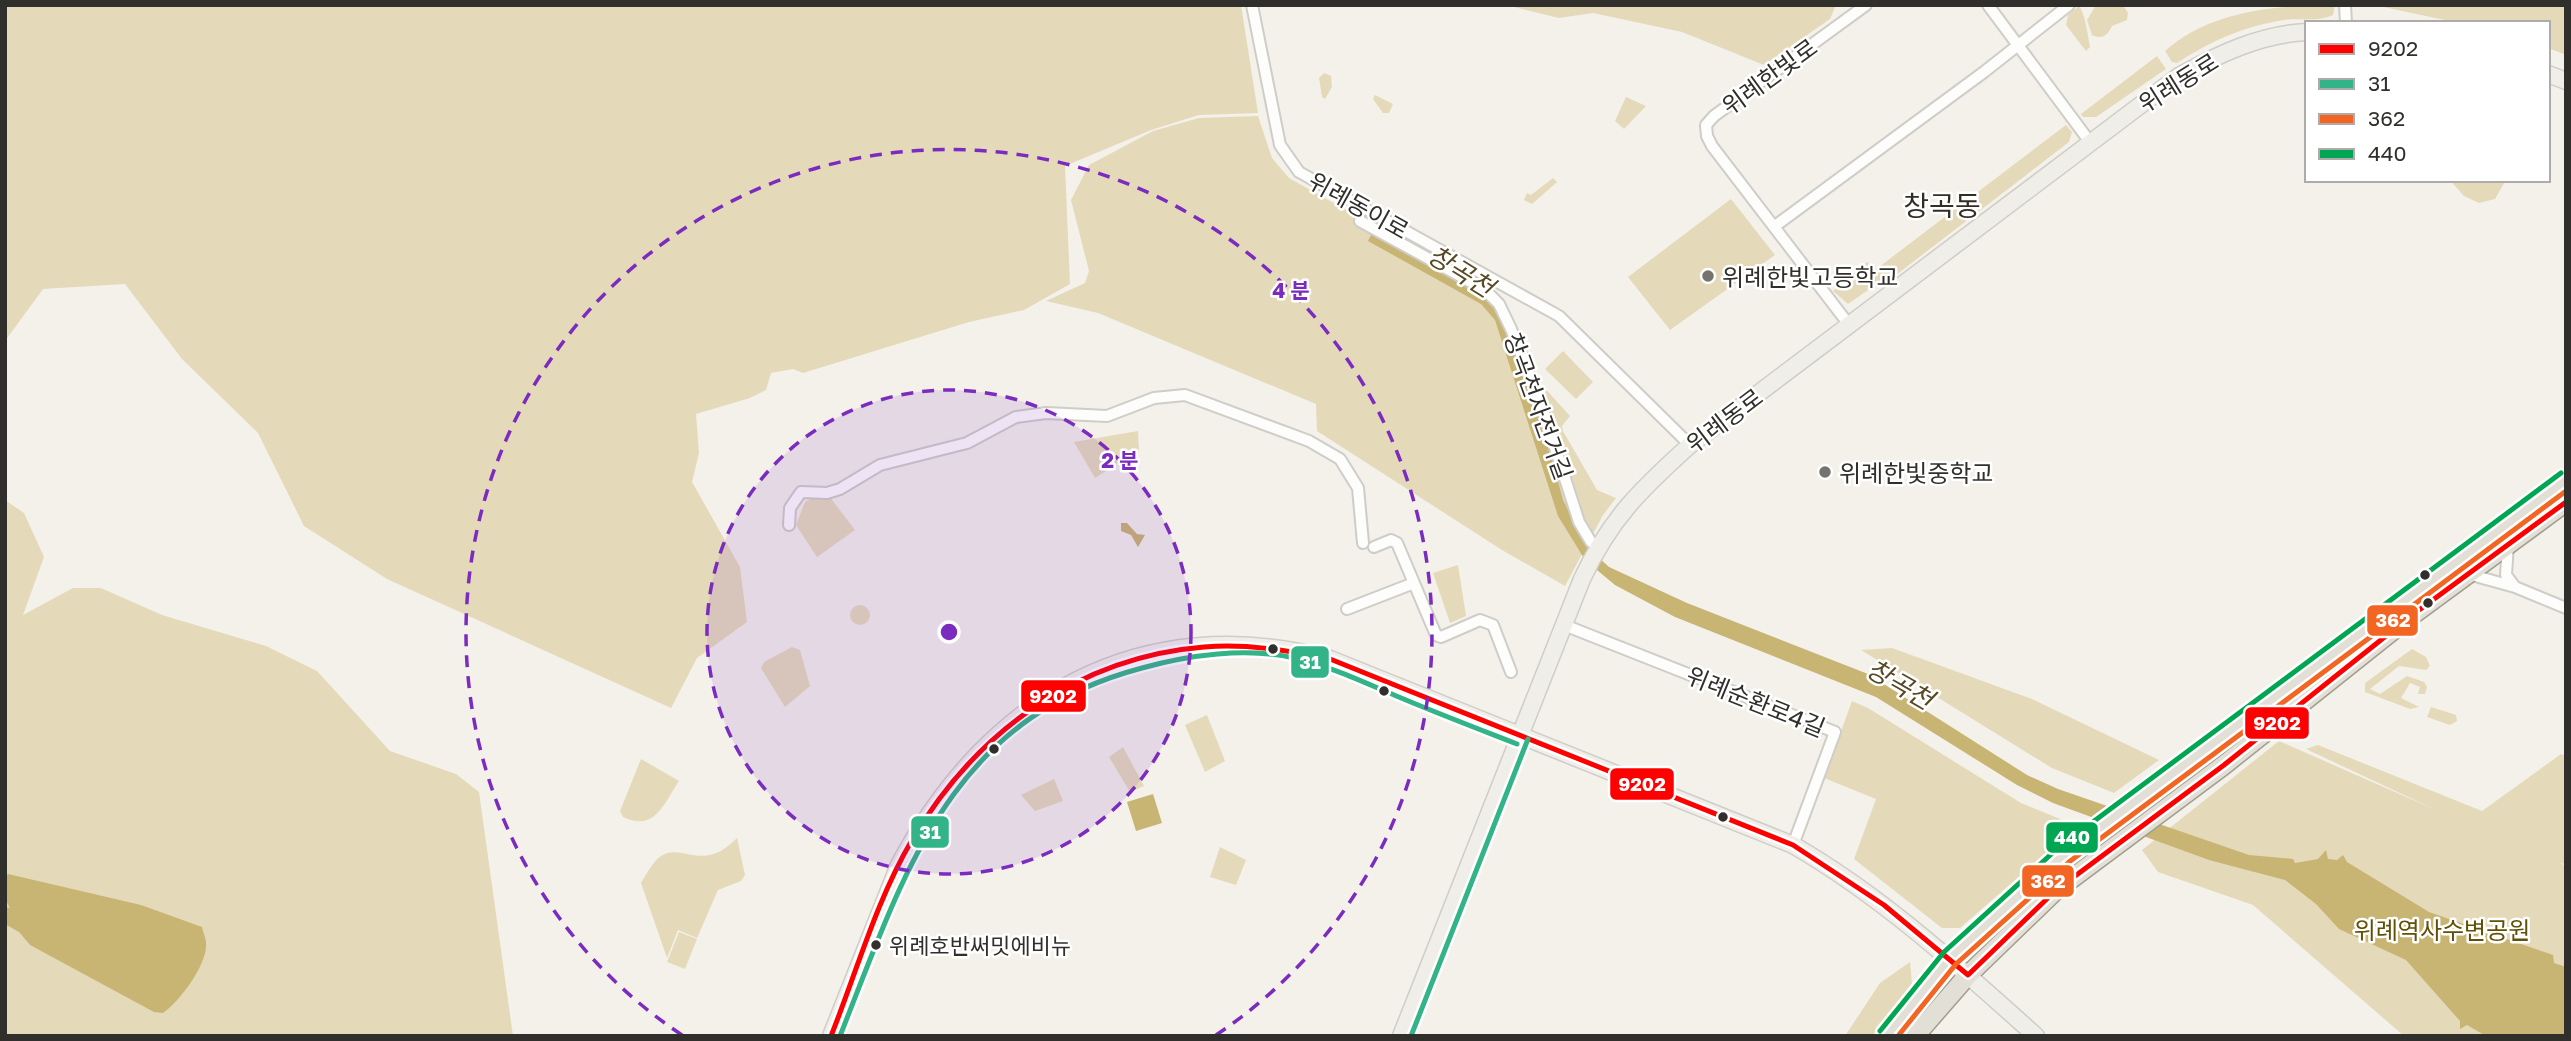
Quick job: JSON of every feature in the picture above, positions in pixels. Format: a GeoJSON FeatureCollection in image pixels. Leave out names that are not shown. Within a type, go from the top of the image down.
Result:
{"type":"FeatureCollection","features":[{"type":"Feature","properties":{"kind":"main road"},"geometry":{"type":"LineString","coordinates":[[1887,1036],[1950,958],[2077,844],[2566,480]]}},
{"type":"Feature","properties":{"kind":"main road"},"geometry":{"type":"LineString","coordinates":[[1914,1036],[1968,975],[2055,891],[2224,765],[2468,574],[2566,502]]}},
{"type":"Feature","properties":{"kind":"street","name":"위례동이로"},"geometry":{"type":"LineString","coordinates":[[1252,5],[1280,145],[1299,172],[1559,316],[1689,445]]}},
{"type":"Feature","properties":{"kind":"street","name":"위례한빛로"},"geometry":{"type":"LineString","coordinates":[[1850,326],[1712,145],[1707,136],[1706,125],[1714,116],[1866,5]]}},
{"type":"Feature","properties":{"kind":"street"},"geometry":{"type":"LineString","coordinates":[[1988,5],[2090,142]]}},
{"type":"Feature","properties":{"kind":"street"},"geometry":{"type":"LineString","coordinates":[[1775,226],[2069,5]]}},
{"type":"Feature","properties":{"kind":"street","name":"위례동로"},"geometry":{"type":"LineString","coordinates":[[1401,1036],[1576,595],[1602,539],[1645,485],[1689,445],[2179,76],[2204,62],[2271,36],[2305,32]]}},
{"type":"Feature","properties":{"kind":"street","name":"창곡천자전거길"},"geometry":{"type":"LineString","coordinates":[[1360,221],[1484,289],[1499,304],[1541,404],[1579,522],[1591,542]]}},
{"type":"Feature","properties":{"kind":"street"},"geometry":{"type":"LineString","coordinates":[[789,525],[790,508],[801,492],[827,493],[840,489],[880,466],[967,443],[1016,417],[1046,413],[1107,416],[1139,402],[1171,394],[1195,397],[1309,441],[1340,459],[1358,488],[1368,545],[1391,540],[1397,543],[1436,635],[1441,636],[1480,620],[1493,625],[1511,672]]}},
{"type":"Feature","properties":{"kind":"street"},"geometry":{"type":"LineString","coordinates":[[2508,544],[2506,575],[2515,587]]}},
{"type":"Feature","properties":{"kind":"street"},"geometry":{"type":"LineString","coordinates":[[2468,574],[2515,587],[2566,608]]}},
{"type":"Feature","properties":{"kind":"street"},"geometry":{"type":"LineString","coordinates":[[1347,610],[1414,583]]}},
{"type":"Feature","properties":{"kind":"street","name":"위례순환로4길"},"geometry":{"type":"LineString","coordinates":[[1564,625],[1835,732],[1793,845]]}},
{"type":"Feature","properties":{"kind":"street"},"geometry":{"type":"LineString","coordinates":[[831,1036],[899,865],[926,817],[964,767],[1000,729],[1056,690],[1132,659],[1186,648],[1255,644],[1293,649],[1330,659],[1793,845],[1834,869],[1950,958],[2036,1036]]}},
{"type":"Feature","properties":{"kind":"green space"},"geometry":{"type":"Polygon","coordinates":[[[5,5],[1241,5],[1258,113],[1199,115],[1151,130],[1065,166],[1070,284],[1024,310],[969,322],[803,373],[793,369],[771,373],[766,390],[750,398],[696,414],[699,453],[692,482],[740,567],[747,622],[697,658],[671,708],[387,579],[304,526],[258,433],[182,359],[125,284],[43,289],[5,341],[5,5]]]}},
{"type":"Feature","properties":{"kind":"green space"},"geometry":{"type":"Polygon","coordinates":[[[1506,5],[1836,5],[1830,19],[1764,65],[1682,32],[1593,13],[1559,18],[1506,5]]]}},
{"type":"Feature","properties":{"kind":"green space"},"geometry":{"type":"Polygon","coordinates":[[[2096,5],[2123,5],[2128,13],[2127,20],[2112,26],[2104,36],[2092,35],[2087,20],[2096,5]]]}},
{"type":"Feature","properties":{"kind":"green space"},"geometry":{"type":"Polygon","coordinates":[[[2335,5],[2333,15],[2328,17],[2284,20],[2255,26],[2215,41],[2177,63],[2172,62],[2165,51],[2183,37],[2224,18],[2291,6],[2335,5]]]}},
{"type":"Feature","properties":{"kind":"green space"},"geometry":{"type":"Polygon","coordinates":[[[2374,5],[2566,5],[2566,55],[2550,49],[2550,21],[2450,21],[2374,5]]]}},
{"type":"Feature","properties":{"kind":"green space"},"geometry":{"type":"Polygon","coordinates":[[[2079,6],[2085,19],[2090,47],[2086,51],[2066,25],[2068,15],[2079,6]]]}},
{"type":"Feature","properties":{"kind":"green space"},"geometry":{"type":"Polygon","coordinates":[[[2157,56],[2166,69],[2096,117],[2083,117],[2081,114],[2157,56]]]}},
{"type":"Feature","properties":{"kind":"green space"},"geometry":{"type":"Polygon","coordinates":[[[1324,73],[1331,76],[1332,87],[1325,99],[1322,97],[1319,78],[1324,73]]]}},
{"type":"Feature","properties":{"kind":"green space"},"geometry":{"type":"Polygon","coordinates":[[[1375,95],[1393,104],[1389,113],[1383,113],[1373,99],[1375,95]]]}},
{"type":"Feature","properties":{"kind":"green space"},"geometry":{"type":"Polygon","coordinates":[[[1626,97],[1646,106],[1624,129],[1615,121],[1626,97]]]}},
{"type":"Feature","properties":{"kind":"green space"},"geometry":{"type":"Polygon","coordinates":[[[1258,116],[1272,158],[1289,178],[1489,290],[1509,313],[1531,373],[1570,416],[1562,426],[1563,431],[1597,490],[1616,498],[1603,515],[1565,586],[1502,550],[1317,431],[1316,404],[1098,313],[1046,301],[1085,283],[1089,271],[1071,200],[1089,165],[1153,131],[1199,118],[1258,116]]]}},
{"type":"Feature","properties":{"kind":"green space"},"geometry":{"type":"Polygon","coordinates":[[[2066,125],[2072,132],[2069,142],[1896,275],[1881,281],[1848,304],[1833,291],[1867,262],[1875,270],[2066,125]]]}},
{"type":"Feature","properties":{"kind":"green space"},"geometry":{"type":"Polygon","coordinates":[[[1553,178],[1557,182],[1532,204],[1524,200],[1527,193],[1531,195],[1553,178]]]}},
{"type":"Feature","properties":{"kind":"green space"},"geometry":{"type":"Polygon","coordinates":[[[2452,182],[2505,182],[2495,199],[2479,203],[2464,196],[2452,182]]]}},
{"type":"Feature","properties":{"kind":"green space"},"geometry":{"type":"Polygon","coordinates":[[[1731,199],[1775,255],[1670,330],[1628,277],[1731,199]]]}},
{"type":"Feature","properties":{"kind":"green space"},"geometry":{"type":"Polygon","coordinates":[[[1563,351],[1593,382],[1576,399],[1545,369],[1563,351]]]}},
{"type":"Feature","properties":{"kind":"green space"},"geometry":{"type":"Polygon","coordinates":[[[1138,431],[1139,450],[1095,478],[1074,442],[1138,431]]]}},
{"type":"Feature","properties":{"kind":"green space"},"geometry":{"type":"Polygon","coordinates":[[[818,495],[829,496],[855,530],[817,557],[796,525],[805,502],[818,495]]]}},
{"type":"Feature","properties":{"kind":"green space"},"geometry":{"type":"Polygon","coordinates":[[[5,500],[24,513],[44,557],[23,615],[73,588],[101,588],[162,615],[266,646],[317,671],[390,751],[456,774],[479,792],[513,1036],[5,1036],[5,500]]]}},
{"type":"Feature","properties":{"kind":"green space"},"geometry":{"type":"Polygon","coordinates":[[[1458,565],[1466,616],[1450,623],[1433,573],[1458,565]]]}},
{"type":"Feature","properties":{"kind":"green space"},"geometry":{"type":"Polygon","coordinates":[[[856,605],[864,605],[870,615],[864,625],[856,625],[850,619],[850,611],[856,605]]]}},
{"type":"Feature","properties":{"kind":"green space"},"geometry":{"type":"Polygon","coordinates":[[[792,647],[800,650],[810,686],[785,707],[761,668],[764,662],[792,647]]]}},
{"type":"Feature","properties":{"kind":"green space"},"geometry":{"type":"Polygon","coordinates":[[[1892,648],[2032,699],[2159,760],[2114,793],[2052,768],[1861,650],[1892,648]]]}},
{"type":"Feature","properties":{"kind":"green space"},"geometry":{"type":"Polygon","coordinates":[[[2412,649],[2426,657],[2430,666],[2426,670],[2399,666],[2370,689],[2380,694],[2407,676],[2424,682],[2427,687],[2425,694],[2418,694],[2420,687],[2410,683],[2401,698],[2419,707],[2410,709],[2365,692],[2365,683],[2412,649]]]}},
{"type":"Feature","properties":{"kind":"green space"},"geometry":{"type":"Polygon","coordinates":[[[1852,701],[1868,708],[2021,803],[2077,826],[1960,928],[1942,928],[1854,859],[1876,799],[1824,778],[1852,701]]]}},
{"type":"Feature","properties":{"kind":"green space"},"geometry":{"type":"Polygon","coordinates":[[[2431,707],[2456,715],[2457,721],[2450,725],[2427,717],[2431,707]]]}},
{"type":"Feature","properties":{"kind":"green space"},"geometry":{"type":"Polygon","coordinates":[[[1207,715],[1225,761],[1205,772],[1185,725],[1207,715]]]}},
{"type":"Feature","properties":{"kind":"green space","name":"위례역사수변공원"},"geometry":{"type":"Polygon","coordinates":[[[2279,741],[2436,810],[2306,749],[2318,745],[2482,811],[2561,754],[2566,756],[2566,864],[2560,863],[2566,866],[2566,1036],[2404,1036],[2253,905],[2158,872],[2142,850],[2279,741]]]}},
{"type":"Feature","properties":{"kind":"green space"},"geometry":{"type":"Polygon","coordinates":[[[1123,747],[1144,786],[1130,792],[1109,757],[1123,747]]]}},
{"type":"Feature","properties":{"kind":"green space"},"geometry":{"type":"Polygon","coordinates":[[[641,759],[679,781],[657,814],[651,819],[634,821],[623,817],[620,811],[641,759]]]}},
{"type":"Feature","properties":{"kind":"green space"},"geometry":{"type":"Polygon","coordinates":[[[1054,779],[1063,801],[1035,811],[1021,795],[1054,779]]]}},
{"type":"Feature","properties":{"kind":"green space"},"geometry":{"type":"Polygon","coordinates":[[[737,838],[745,875],[741,881],[718,890],[697,938],[678,930],[667,958],[641,883],[661,856],[677,852],[703,856],[713,854],[725,849],[737,838]]]}},
{"type":"Feature","properties":{"kind":"green space"},"geometry":{"type":"Polygon","coordinates":[[[1220,847],[1246,860],[1236,885],[1210,877],[1220,847]]]}},
{"type":"Feature","properties":{"kind":"green space"},"geometry":{"type":"Polygon","coordinates":[[[679,932],[697,939],[685,969],[667,962],[679,932]]]}},
{"type":"Feature","properties":{"kind":"green space"},"geometry":{"type":"Polygon","coordinates":[[[1910,962],[1912,984],[1872,1036],[1845,1036],[1880,983],[1910,962]]]}},
{"type":"Feature","properties":{"kind":"shaded area"},"geometry":{"type":"Polygon","coordinates":[[[1372,233],[1482,296],[1502,317],[1538,406],[1563,500],[1587,547],[1609,567],[1687,603],[1868,674],[2027,775],[2058,789],[2249,855],[2293,859],[2295,863],[2318,859],[2326,850],[2328,859],[2337,860],[2343,855],[2347,862],[2429,912],[2553,955],[2554,963],[2566,967],[2566,1033],[2556,1036],[2486,1036],[2467,1025],[2460,1029],[2460,1021],[2406,960],[2339,929],[2316,904],[2285,880],[2209,860],[2053,803],[2017,785],[1876,697],[1675,617],[1615,585],[1585,560],[1558,516],[1495,320],[1481,304],[1368,241],[1372,233]]]}},
{"type":"Feature","properties":{"kind":"shaded area"},"geometry":{"type":"Polygon","coordinates":[[[1121,523],[1127,523],[1137,534],[1145,535],[1138,547],[1131,535],[1121,531],[1121,523]]]}},
{"type":"Feature","properties":{"kind":"shaded area"},"geometry":{"type":"Polygon","coordinates":[[[1153,794],[1162,823],[1136,831],[1127,802],[1153,794]]]}},
{"type":"Feature","properties":{"kind":"shaded area"},"geometry":{"type":"Polygon","coordinates":[[[8,874],[141,905],[202,927],[206,941],[202,961],[184,992],[170,1008],[163,1013],[154,1012],[30,945],[19,932],[5,924],[5,907],[10,908],[5,899],[5,876],[8,874]]]}},
{"type":"Feature","properties":{"kind":"transit line","name":"440"},"geometry":{"type":"LineString","coordinates":[[1880,1031],[1944,952],[2058,848],[2561,473]]}},
{"type":"Feature","properties":{"kind":"transit line","name":"362"},"geometry":{"type":"LineString","coordinates":[[1898,1036],[1956,964],[2069,862],[2566,491]]}},
{"type":"Feature","properties":{"kind":"transit line","name":"9202"},"geometry":{"type":"LineString","coordinates":[[831,1036],[877,912],[899,863],[937,801],[966,766],[1034,707],[1073,684],[1114,666],[1158,654],[1220,646],[1267,648],[1330,659],[1793,845],[1884,905],[1968,975],[2055,891],[2224,765],[2411,616],[2566,502]]}},
{"type":"Feature","properties":{"kind":"transit line","name":"31"},"geometry":{"type":"LineString","coordinates":[[840,1036],[887,916],[913,861],[943,810],[979,764],[1023,724],[1076,692],[1142,668],[1179,659],[1237,653],[1276,655],[1307,661],[1332,670],[1517,744]]}},
{"type":"Feature","properties":{"kind":"transit line","name":"31"},"geometry":{"type":"LineString","coordinates":[[1411,1036],[1528,739]]}},
{"type":"Feature","properties":{"kind":"place","name":"위례한빛고등학교"},"geometry":{"type":"Point","coordinates":[1708,276]}},
{"type":"Feature","properties":{"kind":"place","name":"위례한빛중학교"},"geometry":{"type":"Point","coordinates":[1825,472]}},
{"type":"Feature","properties":{"kind":"place","name":"위례호반써밋에비뉴"},"geometry":{"type":"Point","coordinates":[876,945]}},
{"type":"Feature","properties":{"kind":"district","name":"창곡동"},"geometry":{"type":"Point","coordinates":[1942,205]}},
{"type":"Feature","properties":{"kind":"water label","name":"창곡천"},"geometry":{"type":"Point","coordinates":[1461,271]}},
{"type":"Feature","properties":{"kind":"water label","name":"창곡천"},"geometry":{"type":"Point","coordinates":[1900,684]}}]}
